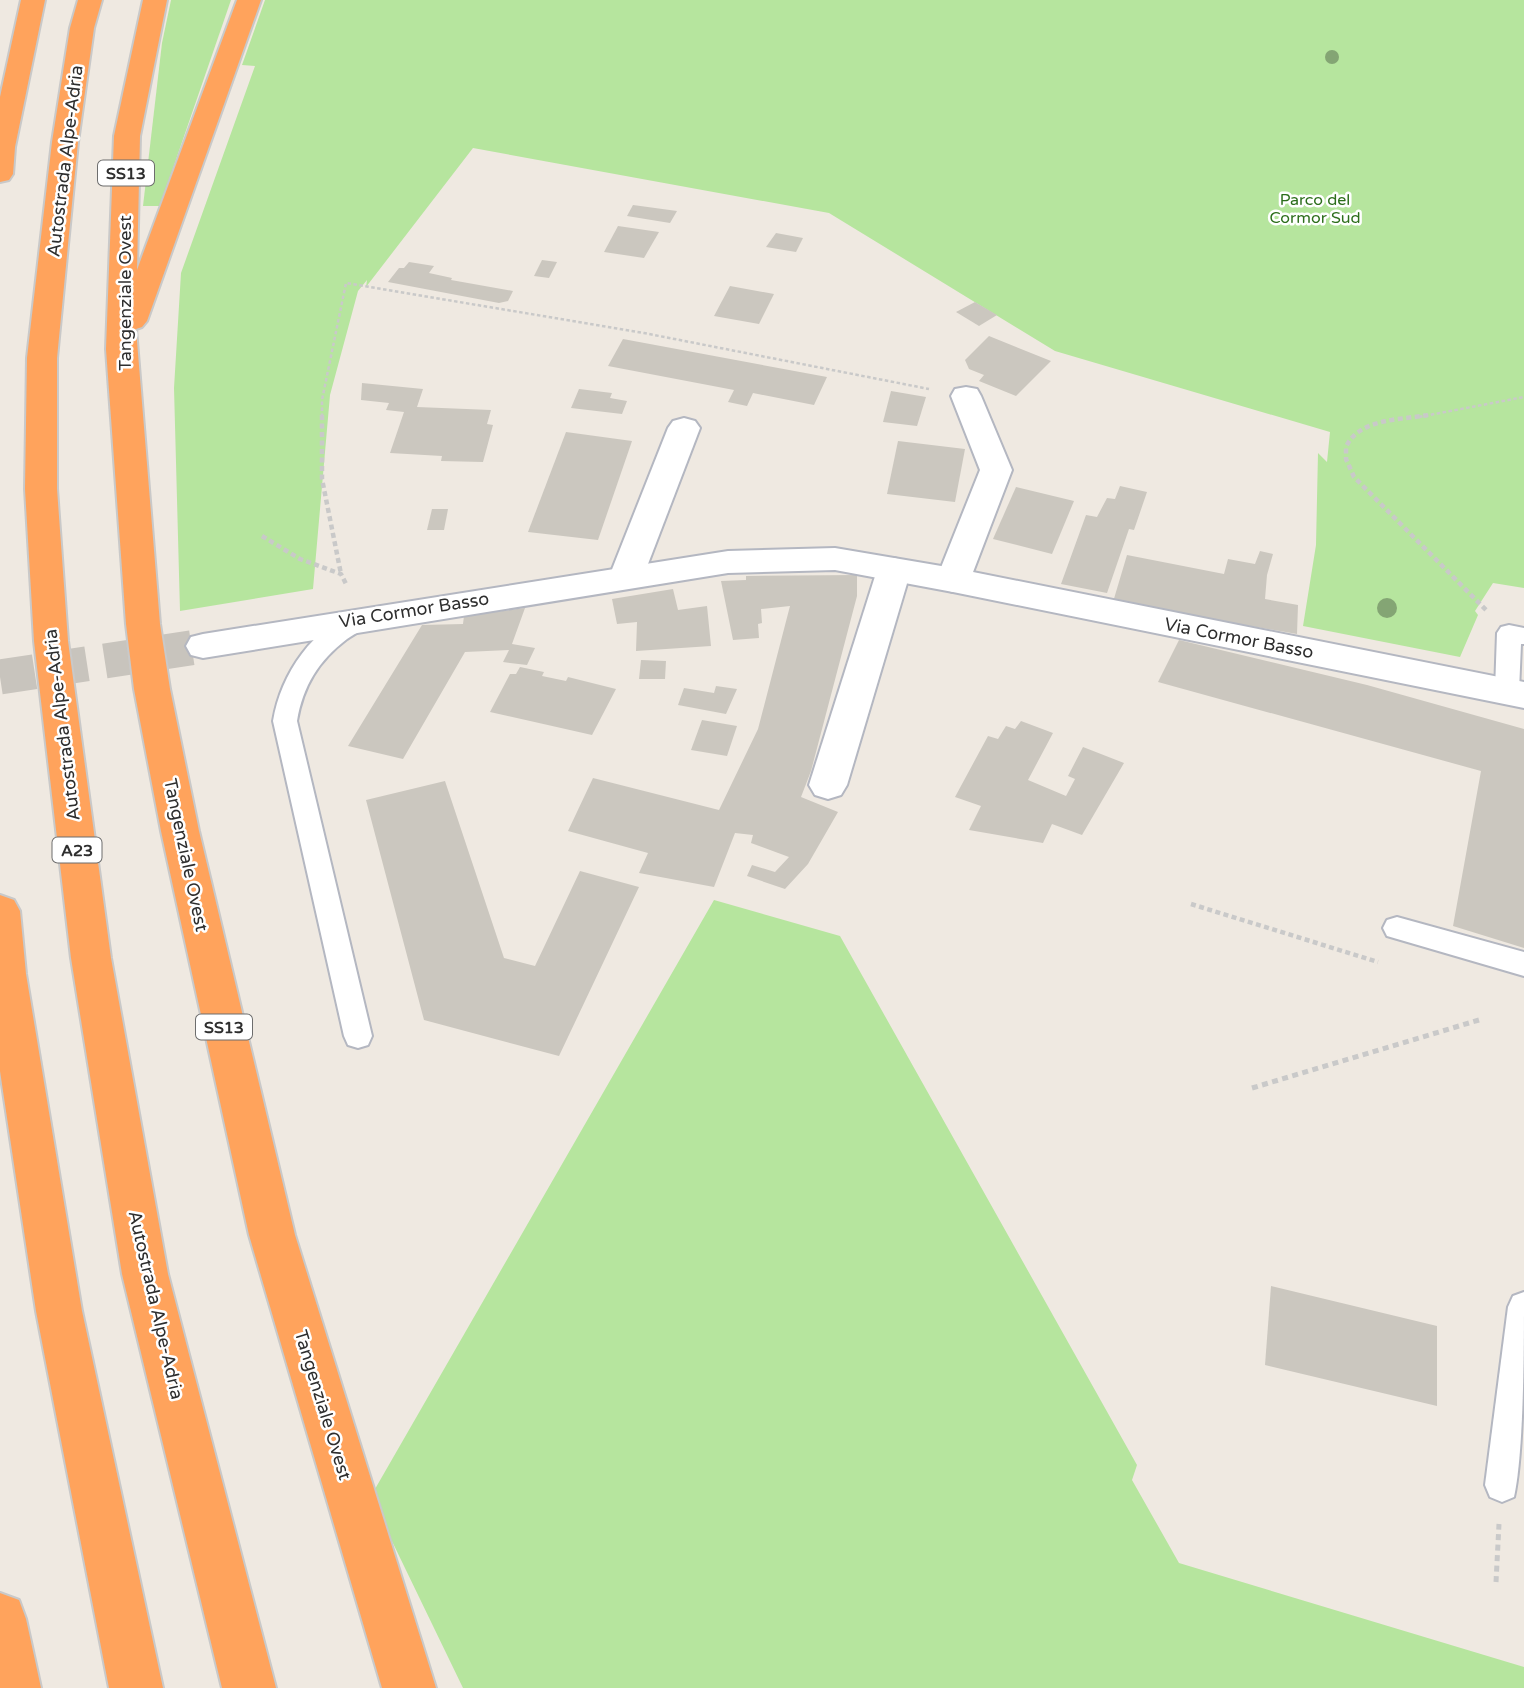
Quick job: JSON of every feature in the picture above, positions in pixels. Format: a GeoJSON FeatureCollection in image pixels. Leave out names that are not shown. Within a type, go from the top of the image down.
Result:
{"type":"FeatureCollection","features":[{"type":"Feature","properties":{"kind":"highway"},"geometry":{"type":"LineString","coordinates":[[0,174],[2,147],[33,0]]}},
{"type":"Feature","properties":{"kind":"highway","name":"Autostrada Alpe-Adria"},"geometry":{"type":"LineString","coordinates":[[90,0],[82,29],[65,142],[42,358],[41,489],[51,641],[91,958],[145,1274],[249,1688]]}},
{"type":"Feature","properties":{"kind":"highway","name":"Tangenziale Ovest"},"geometry":{"type":"LineString","coordinates":[[155,0],[127,136],[121,349],[143,624],[152,689],[180,831],[272,1235],[409,1688]]}},
{"type":"Feature","properties":{"kind":"highway"},"geometry":{"type":"LineString","coordinates":[[121,349],[177,203],[249,0]]}},
{"type":"Feature","properties":{"kind":"highway"},"geometry":{"type":"LineString","coordinates":[[0,911],[6,974],[60,1311],[136,1688]]}},
{"type":"Feature","properties":{"kind":"highway"},"geometry":{"type":"LineString","coordinates":[[0,1619],[14,1688]]}},
{"type":"Feature","properties":{"kind":"street"},"geometry":{"type":"LineString","coordinates":[[953,580],[996,470],[966,396]]}},
{"type":"Feature","properties":{"kind":"street"},"geometry":{"type":"LineString","coordinates":[[626,577],[684,428]]}},
{"type":"Feature","properties":{"kind":"street","name":"Via Cormor Basso"},"geometry":{"type":"LineString","coordinates":[[202,646],[728,562],[835,559],[953,580],[1516,693]]}},
{"type":"Feature","properties":{"kind":"street"},"geometry":{"type":"LineString","coordinates":[[828,785],[894,570]]}},
{"type":"Feature","properties":{"kind":"lane"},"geometry":{"type":"LineString","coordinates":[[358,1037],[285,721],[286,706],[295,680],[307,660],[339,632],[362,619]]}},
{"type":"Feature","properties":{"kind":"lane"},"geometry":{"type":"LineString","coordinates":[[1516,693],[1509,633],[1524,636]]}},
{"type":"Feature","properties":{"kind":"lane"},"geometry":{"type":"LineString","coordinates":[[1396,928],[1524,964]]}},
{"type":"Feature","properties":{"kind":"lane"},"geometry":{"type":"LineString","coordinates":[[1502,1485],[1515,1362],[1524,1307]]}},
{"type":"Feature","properties":{"kind":"path"},"geometry":{"type":"LineString","coordinates":[[362,619],[341,574],[323,479],[322,400],[346,283],[644,333],[966,396]]}},
{"type":"Feature","properties":{"kind":"path"},"geometry":{"type":"LineString","coordinates":[[1483,607],[1354,477],[1343,455],[1347,442],[1360,430],[1524,397]]}},
{"type":"Feature","properties":{"kind":"path"},"geometry":{"type":"LineString","coordinates":[[262,536],[300,559],[341,574]]}},
{"type":"Feature","properties":{"kind":"path"},"geometry":{"type":"LineString","coordinates":[[1191,904],[1378,962]]}},
{"type":"Feature","properties":{"kind":"path"},"geometry":{"type":"LineString","coordinates":[[1252,1088],[1479,1020]]}},
{"type":"Feature","properties":{"kind":"path"},"geometry":{"type":"LineString","coordinates":[[1496,1582],[1502,1485]]}},
{"type":"Feature","properties":{"kind":"green space"},"geometry":{"type":"Polygon","coordinates":[[[171,0],[231,0],[160,206],[143,206],[162,43],[171,0]]]}},
{"type":"Feature","properties":{"kind":"green space","name":"Parco del Cormor Sud"},"geometry":{"type":"Polygon","coordinates":[[[265,0],[1524,0],[1524,588],[1493,583],[1475,611],[1478,615],[1460,657],[1303,626],[1316,545],[1318,453],[1327,462],[1330,432],[1055,351],[829,213],[473,148],[366,287],[367,280],[358,291],[330,395],[313,589],[180,611],[174,388],[181,273],[255,66],[242,65],[265,0]]]}},
{"type":"Feature","properties":{"kind":"green space"},"geometry":{"type":"Polygon","coordinates":[[[714,900],[840,936],[1137,1465],[1132,1480],[1179,1563],[1524,1667],[1524,1688],[463,1688],[389,1535],[375,1489],[714,900]]]}},
{"type":"Feature","properties":{"kind":"building"},"geometry":{"type":"Polygon","coordinates":[[[633,205],[677,211],[670,223],[627,216],[633,205]]]}},
{"type":"Feature","properties":{"kind":"building"},"geometry":{"type":"Polygon","coordinates":[[[618,226],[659,232],[644,258],[604,252],[618,226]]]}},
{"type":"Feature","properties":{"kind":"building"},"geometry":{"type":"Polygon","coordinates":[[[776,233],[803,238],[796,252],[766,247],[776,233]]]}},
{"type":"Feature","properties":{"kind":"building"},"geometry":{"type":"Polygon","coordinates":[[[542,260],[557,262],[549,278],[534,276],[542,260]]]}},
{"type":"Feature","properties":{"kind":"building"},"geometry":{"type":"Polygon","coordinates":[[[409,262],[434,266],[429,273],[452,278],[451,280],[513,291],[508,301],[499,303],[388,282],[399,268],[404,268],[409,262]]]}},
{"type":"Feature","properties":{"kind":"building"},"geometry":{"type":"Polygon","coordinates":[[[730,286],[774,294],[759,324],[714,316],[730,286]]]}},
{"type":"Feature","properties":{"kind":"building"},"geometry":{"type":"Polygon","coordinates":[[[975,302],[997,315],[979,326],[956,312],[975,302]]]}},
{"type":"Feature","properties":{"kind":"building"},"geometry":{"type":"Polygon","coordinates":[[[989,336],[1051,361],[1016,396],[979,381],[984,375],[969,369],[965,360],[989,336]]]}},
{"type":"Feature","properties":{"kind":"building"},"geometry":{"type":"Polygon","coordinates":[[[623,339],[827,377],[814,405],[753,393],[747,406],[728,402],[734,390],[608,366],[623,339]]]}},
{"type":"Feature","properties":{"kind":"building"},"geometry":{"type":"Polygon","coordinates":[[[362,383],[423,389],[417,407],[491,410],[487,424],[493,425],[483,462],[441,461],[442,456],[390,453],[404,412],[386,410],[389,403],[361,400],[362,383]]]}},
{"type":"Feature","properties":{"kind":"building"},"geometry":{"type":"Polygon","coordinates":[[[579,389],[612,393],[610,398],[627,401],[622,414],[571,408],[579,389]]]}},
{"type":"Feature","properties":{"kind":"building"},"geometry":{"type":"Polygon","coordinates":[[[891,391],[926,397],[917,426],[883,422],[891,391]]]}},
{"type":"Feature","properties":{"kind":"building"},"geometry":{"type":"Polygon","coordinates":[[[566,432],[632,441],[598,540],[528,532],[566,432]]]}},
{"type":"Feature","properties":{"kind":"building"},"geometry":{"type":"Polygon","coordinates":[[[898,441],[965,449],[955,502],[887,494],[898,441]]]}},
{"type":"Feature","properties":{"kind":"building"},"geometry":{"type":"Polygon","coordinates":[[[1120,486],[1147,492],[1134,530],[1129,529],[1107,593],[1061,584],[1086,515],[1097,517],[1107,498],[1115,499],[1120,486]]]}},
{"type":"Feature","properties":{"kind":"building"},"geometry":{"type":"Polygon","coordinates":[[[1016,487],[1074,501],[1052,554],[993,539],[1016,487]]]}},
{"type":"Feature","properties":{"kind":"building"},"geometry":{"type":"Polygon","coordinates":[[[432,509],[448,509],[444,530],[427,530],[432,509]]]}},
{"type":"Feature","properties":{"kind":"building"},"geometry":{"type":"Polygon","coordinates":[[[1260,551],[1273,554],[1267,575],[1265,599],[1298,605],[1297,634],[1113,602],[1127,555],[1224,574],[1228,559],[1255,564],[1260,551]]]}},
{"type":"Feature","properties":{"kind":"building"},"geometry":{"type":"Polygon","coordinates":[[[857,575],[857,596],[811,771],[801,797],[838,812],[808,864],[785,889],[747,876],[752,865],[775,872],[789,857],[751,843],[753,835],[735,833],[714,887],[639,873],[648,853],[568,831],[593,778],[719,810],[758,729],[790,606],[761,609],[759,638],[733,640],[721,581],[746,580],[746,576],[857,575]]]}},
{"type":"Feature","properties":{"kind":"building"},"geometry":{"type":"Polygon","coordinates":[[[673,589],[678,610],[707,606],[711,646],[636,651],[637,622],[617,624],[612,599],[673,589]]]}},
{"type":"Feature","properties":{"kind":"building"},"geometry":{"type":"Polygon","coordinates":[[[525,608],[512,644],[535,648],[527,665],[503,662],[509,650],[465,652],[403,759],[348,746],[422,625],[463,624],[464,616],[525,608]]]}},
{"type":"Feature","properties":{"kind":"building"},"geometry":{"type":"Polygon","coordinates":[[[1179,640],[1367,685],[1524,729],[1524,948],[1453,926],[1481,771],[1158,682],[1179,640]]]}},
{"type":"Feature","properties":{"kind":"building"},"geometry":{"type":"Polygon","coordinates":[[[641,660],[666,661],[665,679],[639,679],[641,660]]]}},
{"type":"Feature","properties":{"kind":"building"},"geometry":{"type":"Polygon","coordinates":[[[520,667],[544,672],[542,676],[566,681],[568,677],[616,689],[592,735],[490,712],[510,674],[516,674],[520,667]]]}},
{"type":"Feature","properties":{"kind":"building"},"geometry":{"type":"Polygon","coordinates":[[[716,686],[737,689],[726,714],[678,705],[684,688],[714,693],[716,686]]]}},
{"type":"Feature","properties":{"kind":"building"},"geometry":{"type":"Polygon","coordinates":[[[702,720],[737,726],[727,756],[691,750],[702,720]]]}},
{"type":"Feature","properties":{"kind":"building"},"geometry":{"type":"Polygon","coordinates":[[[1021,721],[1053,733],[1028,780],[1066,796],[1075,779],[1068,776],[1083,747],[1124,763],[1082,835],[1052,824],[1043,843],[969,830],[981,806],[955,797],[988,736],[998,739],[1006,726],[1015,729],[1021,721]]]}},
{"type":"Feature","properties":{"kind":"building"},"geometry":{"type":"Polygon","coordinates":[[[445,781],[504,958],[535,966],[580,871],[639,887],[559,1056],[424,1020],[366,800],[445,781]]]}},
{"type":"Feature","properties":{"kind":"building"},"geometry":{"type":"Polygon","coordinates":[[[1271,1286],[1437,1326],[1437,1406],[1265,1365],[1271,1286]]]}},
{"type":"Feature","properties":{"kind":"tunnel"},"geometry":{"type":"LineString","coordinates":[[0,677],[203,646]]}}]}
